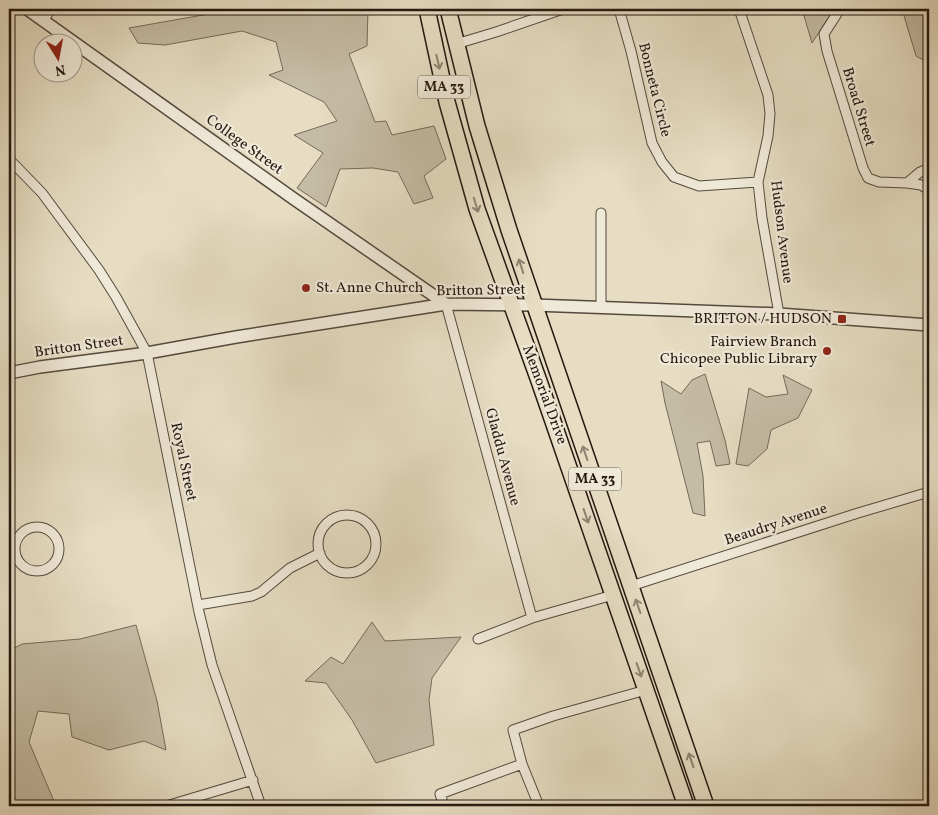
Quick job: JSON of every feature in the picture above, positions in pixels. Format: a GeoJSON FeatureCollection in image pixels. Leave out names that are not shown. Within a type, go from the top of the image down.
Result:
{"type":"FeatureCollection","features":[{"type":"Feature","properties":{"kind":"main road","name":"Memorial Drive"},"geometry":{"type":"LineString","coordinates":[[427,9],[447,102],[466,174],[485,233],[540,380],[686,806]]}},
{"type":"Feature","properties":{"kind":"main road","name":"Memorial Drive"},"geometry":{"type":"LineString","coordinates":[[448,9],[487,161],[534,305],[706,806]]}},
{"type":"Feature","properties":{"kind":"street","name":"College Street"},"geometry":{"type":"LineString","coordinates":[[27,9],[446,304]]}},
{"type":"Feature","properties":{"kind":"street"},"geometry":{"type":"LineString","coordinates":[[43,21],[51,9]]}},
{"type":"Feature","properties":{"kind":"street"},"geometry":{"type":"LineString","coordinates":[[456,44],[563,9]]}},
{"type":"Feature","properties":{"kind":"street","name":"Bonneta Circle"},"geometry":{"type":"LineString","coordinates":[[619,9],[631,51],[652,143],[662,162],[674,177],[699,186],[758,182]]}},
{"type":"Feature","properties":{"kind":"street","name":"Hudson Avenue"},"geometry":{"type":"LineString","coordinates":[[739,9],[769,102],[768,136],[758,182],[762,218],[779,314]]}},
{"type":"Feature","properties":{"kind":"street","name":"Broad Street"},"geometry":{"type":"LineString","coordinates":[[840,9],[824,34],[827,50],[863,168],[868,178],[879,182],[920,185],[929,190]]}},
{"type":"Feature","properties":{"kind":"street","name":"Royal Street"},"geometry":{"type":"LineString","coordinates":[[9,159],[42,194],[100,270],[147,353],[212,665],[261,806]]}},
{"type":"Feature","properties":{"kind":"street"},"geometry":{"type":"LineString","coordinates":[[907,183],[920,172],[929,168]]}},
{"type":"Feature","properties":{"kind":"street"},"geometry":{"type":"LineString","coordinates":[[601,213],[601,308]]}},
{"type":"Feature","properties":{"kind":"street","name":"Britton Street"},"geometry":{"type":"LineString","coordinates":[[9,373],[147,353],[446,304],[534,305],[779,314],[929,325]]}},
{"type":"Feature","properties":{"kind":"street","name":"Gladdu Avenue"},"geometry":{"type":"LineString","coordinates":[[446,304],[532,618]]}},
{"type":"Feature","properties":{"kind":"street","name":"Beaudry Avenue"},"geometry":{"type":"LineString","coordinates":[[631,586],[929,492]]}},
{"type":"Feature","properties":{"kind":"street"},"geometry":{"type":"LineString","coordinates":[[350,516],[360,518],[369,525],[375,535],[376,546],[373,557],[366,566],[356,571],[345,572],[334,569],[320,553],[319,542],[322,531],[329,522],[338,517],[350,516]]}},
{"type":"Feature","properties":{"kind":"street"},"geometry":{"type":"LineString","coordinates":[[40,528],[47,530],[56,540],[58,554],[56,561],[45,570],[30,570],[12,557],[16,542],[20,535],[26,531],[40,528]]}},
{"type":"Feature","properties":{"kind":"street"},"geometry":{"type":"LineString","coordinates":[[198,605],[252,596],[261,592],[290,568],[320,553]]}},
{"type":"Feature","properties":{"kind":"street"},"geometry":{"type":"LineString","coordinates":[[478,639],[532,618],[613,595]]}},
{"type":"Feature","properties":{"kind":"street"},"geometry":{"type":"LineString","coordinates":[[539,806],[522,764],[513,730],[646,690]]}},
{"type":"Feature","properties":{"kind":"street"},"geometry":{"type":"LineString","coordinates":[[444,806],[440,794],[522,764]]}},
{"type":"Feature","properties":{"kind":"street"},"geometry":{"type":"LineString","coordinates":[[166,806],[252,780]]}},
{"type":"Feature","properties":{"kind":"shaded area"},"geometry":{"type":"Polygon","coordinates":[[[237,9],[368,9],[367,46],[349,54],[375,122],[386,121],[392,135],[434,126],[446,159],[424,176],[433,198],[414,204],[398,172],[373,168],[340,169],[326,207],[297,188],[323,153],[294,135],[337,121],[324,102],[269,75],[283,70],[276,42],[242,31],[165,45],[138,43],[129,28],[237,9]]]}},
{"type":"Feature","properties":{"kind":"shaded area"},"geometry":{"type":"Polygon","coordinates":[[[802,9],[834,9],[812,43],[802,9]]]}},
{"type":"Feature","properties":{"kind":"shaded area"},"geometry":{"type":"Polygon","coordinates":[[[902,9],[929,9],[929,63],[916,56],[902,9]]]}},
{"type":"Feature","properties":{"kind":"shaded area"},"geometry":{"type":"Polygon","coordinates":[[[705,374],[725,440],[730,464],[716,466],[710,441],[697,443],[703,476],[705,516],[693,513],[661,381],[681,394],[692,380],[705,374]]]}},
{"type":"Feature","properties":{"kind":"shaded area"},"geometry":{"type":"Polygon","coordinates":[[[783,375],[812,390],[798,418],[771,430],[767,449],[748,466],[736,464],[749,388],[766,397],[788,394],[783,375]]]}},
{"type":"Feature","properties":{"kind":"shaded area"},"geometry":{"type":"Polygon","coordinates":[[[372,622],[385,641],[461,637],[432,678],[429,700],[434,745],[376,763],[352,720],[326,683],[305,681],[331,657],[343,664],[372,622]]]}},
{"type":"Feature","properties":{"kind":"shaded area"},"geometry":{"type":"Polygon","coordinates":[[[136,625],[157,701],[166,750],[144,741],[109,750],[72,737],[69,714],[38,711],[29,742],[56,806],[12,806],[9,798],[9,651],[22,644],[80,639],[136,625]]]}},
{"type":"Feature","properties":{"kind":"place","name":"St. Anne Church"},"geometry":{"type":"Point","coordinates":[306,288]}},
{"type":"Feature","properties":{"kind":"place","name":"BRITTON / HUDSON"},"geometry":{"type":"Point","coordinates":[842,319]}},
{"type":"Feature","properties":{"kind":"place","name":"Fairview Branch Chicopee Public Library"},"geometry":{"type":"Point","coordinates":[827,351]}}]}
